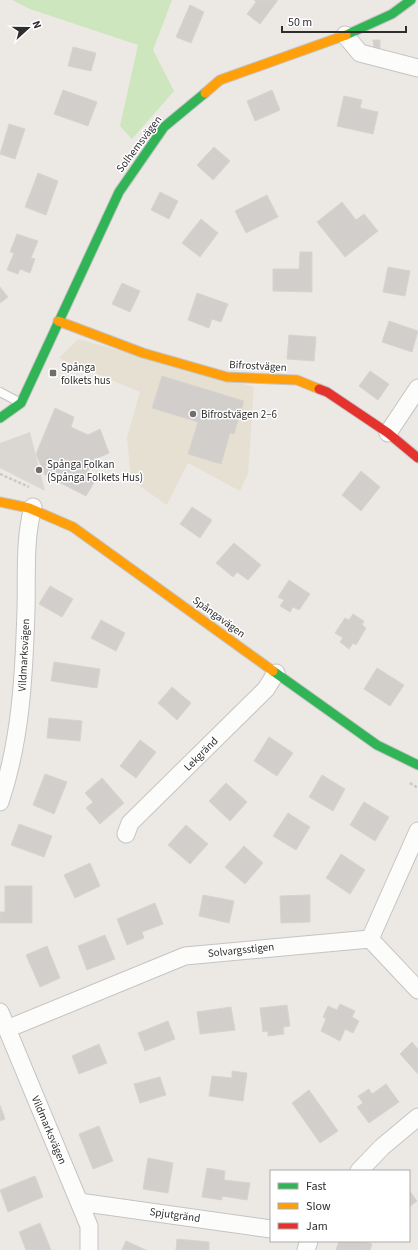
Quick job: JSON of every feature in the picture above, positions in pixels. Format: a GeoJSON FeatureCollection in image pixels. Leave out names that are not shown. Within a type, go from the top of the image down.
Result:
{"type":"FeatureCollection","features":[{"type":"Feature","properties":{"kind":"street","name":"Solhemsvägen"},"geometry":{"type":"LineString","coordinates":[[21,403],[119,192],[164,127],[220,80],[345,35],[392,14],[411,0]]}},
{"type":"Feature","properties":{"kind":"street"},"geometry":{"type":"LineString","coordinates":[[345,35],[360,53],[418,68]]}},
{"type":"Feature","properties":{"kind":"street","name":"Bifrostvägen"},"geometry":{"type":"LineString","coordinates":[[58,321],[143,354],[227,377],[297,380],[327,392],[388,433],[418,458]]}},
{"type":"Feature","properties":{"kind":"street"},"geometry":{"type":"LineString","coordinates":[[388,433],[418,388]]}},
{"type":"Feature","properties":{"kind":"street"},"geometry":{"type":"LineString","coordinates":[[0,418],[21,403]]}},
{"type":"Feature","properties":{"kind":"street","name":"Spångavägen"},"geometry":{"type":"LineString","coordinates":[[0,502],[16,503],[33,507],[72,527],[377,745],[418,765]]}},
{"type":"Feature","properties":{"kind":"street","name":"Vildmarksvägen"},"geometry":{"type":"LineString","coordinates":[[0,802],[8,779],[21,706],[26,611],[28,525],[33,507]]}},
{"type":"Feature","properties":{"kind":"street","name":"Lekgränd"},"geometry":{"type":"LineString","coordinates":[[126,834],[130,823],[266,689],[276,673]]}},
{"type":"Feature","properties":{"kind":"street"},"geometry":{"type":"LineString","coordinates":[[418,831],[370,938],[418,990]]}},
{"type":"Feature","properties":{"kind":"street","name":"Solvargsstigen"},"geometry":{"type":"LineString","coordinates":[[7,1029],[185,956],[370,938]]}},
{"type":"Feature","properties":{"kind":"street","name":"Vildmarksvägen"},"geometry":{"type":"LineString","coordinates":[[0,1012],[89,1226],[89,1250]]}},
{"type":"Feature","properties":{"kind":"street"},"geometry":{"type":"LineString","coordinates":[[360,1170],[382,1147],[418,1117]]}},
{"type":"Feature","properties":{"kind":"street","name":"Spjutgränd"},"geometry":{"type":"LineString","coordinates":[[79,1202],[270,1228]]}},
{"type":"Feature","properties":{"kind":"lane"},"geometry":{"type":"LineString","coordinates":[[0,392],[21,403]]}},
{"type":"Feature","properties":{"kind":"shaded area","name":"Bifrostvägen 2–6"},"geometry":{"type":"Polygon","coordinates":[[[78,339],[254,387],[248,473],[240,491],[188,463],[167,505],[131,480],[127,437],[140,392],[59,358],[78,339]]]}},
{"type":"Feature","properties":{"kind":"shaded area"},"geometry":{"type":"Polygon","coordinates":[[[30,432],[45,491],[0,468],[0,443],[30,432]]]}},
{"type":"Feature","properties":{"kind":"green space"},"geometry":{"type":"Polygon","coordinates":[[[12,0],[172,0],[153,50],[174,91],[132,139],[120,126],[138,45],[30,9],[12,0]]]}},
{"type":"Feature","properties":{"kind":"building"},"geometry":{"type":"Polygon","coordinates":[[[254,0],[278,0],[260,24],[247,14],[256,2],[254,0]]]}},
{"type":"Feature","properties":{"kind":"building"},"geometry":{"type":"Polygon","coordinates":[[[190,5],[204,12],[191,43],[176,37],[190,5]]]}},
{"type":"Feature","properties":{"kind":"building"},"geometry":{"type":"Polygon","coordinates":[[[373,40],[380,40],[380,48],[374,48],[373,40]]]}},
{"type":"Feature","properties":{"kind":"building"},"geometry":{"type":"Polygon","coordinates":[[[73,47],[96,53],[91,71],[68,66],[73,47]]]}},
{"type":"Feature","properties":{"kind":"building"},"geometry":{"type":"Polygon","coordinates":[[[63,90],[97,102],[88,126],[54,114],[63,90]]]}},
{"type":"Feature","properties":{"kind":"building"},"geometry":{"type":"Polygon","coordinates":[[[272,90],[280,110],[255,121],[247,101],[272,90]]]}},
{"type":"Feature","properties":{"kind":"building"},"geometry":{"type":"Polygon","coordinates":[[[344,96],[362,100],[360,108],[378,112],[373,134],[337,126],[344,96]]]}},
{"type":"Feature","properties":{"kind":"building"},"geometry":{"type":"Polygon","coordinates":[[[9,124],[25,129],[15,159],[0,154],[9,124]]]}},
{"type":"Feature","properties":{"kind":"building"},"geometry":{"type":"Polygon","coordinates":[[[214,147],[230,161],[213,180],[197,165],[214,147]]]}},
{"type":"Feature","properties":{"kind":"building"},"geometry":{"type":"Polygon","coordinates":[[[38,173],[58,181],[46,215],[25,207],[38,173]]]}},
{"type":"Feature","properties":{"kind":"building"},"geometry":{"type":"Polygon","coordinates":[[[160,192],[178,201],[169,219],[151,210],[160,192]]]}},
{"type":"Feature","properties":{"kind":"building"},"geometry":{"type":"Polygon","coordinates":[[[267,195],[278,217],[246,233],[235,211],[267,195]]]}},
{"type":"Feature","properties":{"kind":"building"},"geometry":{"type":"Polygon","coordinates":[[[342,202],[356,220],[364,214],[378,231],[345,257],[317,222],[342,202]]]}},
{"type":"Feature","properties":{"kind":"building"},"geometry":{"type":"Polygon","coordinates":[[[201,219],[218,233],[200,257],[182,243],[201,219]]]}},
{"type":"Feature","properties":{"kind":"building"},"geometry":{"type":"Polygon","coordinates":[[[17,234],[38,241],[31,258],[35,259],[30,273],[20,269],[18,274],[7,270],[14,253],[10,252],[17,234]]]}},
{"type":"Feature","properties":{"kind":"building"},"geometry":{"type":"Polygon","coordinates":[[[300,252],[312,252],[312,292],[273,291],[273,269],[299,269],[300,252]]]}},
{"type":"Feature","properties":{"kind":"building"},"geometry":{"type":"Polygon","coordinates":[[[388,267],[410,271],[405,296],[383,292],[388,267]]]}},
{"type":"Feature","properties":{"kind":"building"},"geometry":{"type":"Polygon","coordinates":[[[122,283],[140,291],[130,312],[112,304],[122,283]]]}},
{"type":"Feature","properties":{"kind":"building"},"geometry":{"type":"Polygon","coordinates":[[[0,287],[8,297],[0,303],[0,287]]]}},
{"type":"Feature","properties":{"kind":"building"},"geometry":{"type":"Polygon","coordinates":[[[197,293],[228,304],[221,322],[212,319],[209,328],[188,320],[197,293]]]}},
{"type":"Feature","properties":{"kind":"building"},"geometry":{"type":"Polygon","coordinates":[[[389,321],[418,331],[412,352],[382,342],[389,321]]]}},
{"type":"Feature","properties":{"kind":"building"},"geometry":{"type":"Polygon","coordinates":[[[289,335],[316,337],[314,361],[287,359],[289,335]]]}},
{"type":"Feature","properties":{"kind":"building"},"geometry":{"type":"Polygon","coordinates":[[[370,371],[389,384],[378,400],[359,386],[370,371]]]}},
{"type":"Feature","properties":{"kind":"building"},"geometry":{"type":"Polygon","coordinates":[[[162,376],[244,401],[234,434],[230,433],[221,464],[188,454],[198,422],[152,408],[162,376]]]}},
{"type":"Feature","properties":{"kind":"building"},"geometry":{"type":"Polygon","coordinates":[[[55,408],[74,417],[71,427],[88,435],[100,429],[109,453],[93,460],[86,475],[95,481],[86,496],[45,475],[36,454],[55,408]]]}},
{"type":"Feature","properties":{"kind":"building"},"geometry":{"type":"Polygon","coordinates":[[[361,471],[380,487],[361,511],[342,495],[361,471]]]}},
{"type":"Feature","properties":{"kind":"building"},"geometry":{"type":"Polygon","coordinates":[[[192,507],[212,520],[200,538],[180,524],[192,507]]]}},
{"type":"Feature","properties":{"kind":"building"},"geometry":{"type":"Polygon","coordinates":[[[234,543],[261,565],[248,580],[237,572],[233,577],[216,563],[234,543]]]}},
{"type":"Feature","properties":{"kind":"building"},"geometry":{"type":"Polygon","coordinates":[[[289,580],[310,594],[299,610],[293,607],[290,612],[280,606],[284,600],[278,597],[289,580]]]}},
{"type":"Feature","properties":{"kind":"building"},"geometry":{"type":"Polygon","coordinates":[[[50,586],[73,599],[62,617],[39,604],[50,586]]]}},
{"type":"Feature","properties":{"kind":"building"},"geometry":{"type":"Polygon","coordinates":[[[353,614],[364,621],[362,625],[366,628],[356,645],[353,643],[349,649],[340,642],[343,638],[335,633],[345,618],[349,620],[353,614]]]}},
{"type":"Feature","properties":{"kind":"building"},"geometry":{"type":"Polygon","coordinates":[[[101,620],[125,633],[116,651],[91,638],[101,620]]]}},
{"type":"Feature","properties":{"kind":"building"},"geometry":{"type":"Polygon","coordinates":[[[54,662],[100,669],[97,688],[51,681],[54,662]]]}},
{"type":"Feature","properties":{"kind":"building"},"geometry":{"type":"Polygon","coordinates":[[[377,668],[404,685],[390,706],[364,689],[377,668]]]}},
{"type":"Feature","properties":{"kind":"building"},"geometry":{"type":"Polygon","coordinates":[[[172,687],[191,703],[177,720],[158,703],[172,687]]]}},
{"type":"Feature","properties":{"kind":"building"},"geometry":{"type":"Polygon","coordinates":[[[49,718],[82,721],[80,741],[47,738],[49,718]]]}},
{"type":"Feature","properties":{"kind":"building"},"geometry":{"type":"Polygon","coordinates":[[[269,737],[293,753],[277,776],[254,761],[269,737]]]}},
{"type":"Feature","properties":{"kind":"building"},"geometry":{"type":"Polygon","coordinates":[[[140,740],[156,752],[136,778],[120,766],[140,740]]]}},
{"type":"Feature","properties":{"kind":"building"},"geometry":{"type":"Polygon","coordinates":[[[45,774],[67,782],[54,814],[33,805],[45,774]]]}},
{"type":"Feature","properties":{"kind":"building"},"geometry":{"type":"Polygon","coordinates":[[[322,775],[345,789],[333,811],[309,797],[322,775]]]}},
{"type":"Feature","properties":{"kind":"building"},"geometry":{"type":"Polygon","coordinates":[[[102,778],[124,803],[100,824],[86,808],[93,802],[85,793],[102,778]]]}},
{"type":"Feature","properties":{"kind":"building"},"geometry":{"type":"Polygon","coordinates":[[[226,783],[247,802],[230,821],[209,801],[226,783]]]}},
{"type":"Feature","properties":{"kind":"building"},"geometry":{"type":"Polygon","coordinates":[[[364,802],[389,817],[375,841],[350,825],[364,802]]]}},
{"type":"Feature","properties":{"kind":"building"},"geometry":{"type":"Polygon","coordinates":[[[288,813],[310,827],[296,850],[273,836],[288,813]]]}},
{"type":"Feature","properties":{"kind":"building"},"geometry":{"type":"Polygon","coordinates":[[[19,824],[52,836],[44,857],[11,845],[19,824]]]}},
{"type":"Feature","properties":{"kind":"building"},"geometry":{"type":"Polygon","coordinates":[[[186,825],[208,844],[190,864],[168,845],[186,825]]]}},
{"type":"Feature","properties":{"kind":"building"},"geometry":{"type":"Polygon","coordinates":[[[244,846],[263,863],[245,884],[225,867],[244,846]]]}},
{"type":"Feature","properties":{"kind":"building"},"geometry":{"type":"Polygon","coordinates":[[[341,854],[365,870],[350,894],[326,878],[341,854]]]}},
{"type":"Feature","properties":{"kind":"building"},"geometry":{"type":"Polygon","coordinates":[[[90,863],[100,886],[75,898],[64,875],[90,863]]]}},
{"type":"Feature","properties":{"kind":"building"},"geometry":{"type":"Polygon","coordinates":[[[5,886],[32,886],[32,923],[0,923],[0,912],[5,912],[5,886]]]}},
{"type":"Feature","properties":{"kind":"building"},"geometry":{"type":"Polygon","coordinates":[[[203,895],[234,901],[229,923],[199,916],[203,895]]]}},
{"type":"Feature","properties":{"kind":"building"},"geometry":{"type":"Polygon","coordinates":[[[310,895],[310,922],[281,923],[280,896],[310,895]]]}},
{"type":"Feature","properties":{"kind":"building"},"geometry":{"type":"Polygon","coordinates":[[[155,903],[163,924],[142,932],[144,938],[127,945],[117,919],[155,903]]]}},
{"type":"Feature","properties":{"kind":"building"},"geometry":{"type":"Polygon","coordinates":[[[105,935],[115,959],[87,970],[78,946],[105,935]]]}},
{"type":"Feature","properties":{"kind":"building"},"geometry":{"type":"Polygon","coordinates":[[[47,946],[60,978],[40,987],[26,955],[47,946]]]}},
{"type":"Feature","properties":{"kind":"building"},"geometry":{"type":"Polygon","coordinates":[[[340,1004],[355,1011],[352,1017],[359,1021],[353,1033],[345,1029],[340,1041],[321,1031],[326,1019],[323,1017],[328,1006],[337,1010],[340,1004]]]}},
{"type":"Feature","properties":{"kind":"building"},"geometry":{"type":"Polygon","coordinates":[[[287,1005],[290,1026],[283,1027],[284,1034],[268,1036],[268,1031],[263,1032],[260,1008],[287,1005]]]}},
{"type":"Feature","properties":{"kind":"building"},"geometry":{"type":"Polygon","coordinates":[[[231,1007],[235,1030],[200,1034],[197,1012],[231,1007]]]}},
{"type":"Feature","properties":{"kind":"building"},"geometry":{"type":"Polygon","coordinates":[[[168,1021],[175,1039],[145,1051],[138,1033],[168,1021]]]}},
{"type":"Feature","properties":{"kind":"building"},"geometry":{"type":"Polygon","coordinates":[[[412,1042],[418,1049],[418,1074],[400,1054],[412,1042]]]}},
{"type":"Feature","properties":{"kind":"building"},"geometry":{"type":"Polygon","coordinates":[[[99,1044],[107,1063],[79,1074],[72,1056],[99,1044]]]}},
{"type":"Feature","properties":{"kind":"building"},"geometry":{"type":"Polygon","coordinates":[[[232,1071],[247,1073],[243,1101],[209,1096],[212,1076],[232,1078],[232,1071]]]}},
{"type":"Feature","properties":{"kind":"building"},"geometry":{"type":"Polygon","coordinates":[[[160,1077],[166,1095],[140,1103],[134,1084],[160,1077]]]}},
{"type":"Feature","properties":{"kind":"building"},"geometry":{"type":"Polygon","coordinates":[[[386,1084],[399,1102],[369,1123],[357,1107],[363,1103],[358,1096],[369,1089],[372,1094],[386,1084]]]}},
{"type":"Feature","properties":{"kind":"building"},"geometry":{"type":"Polygon","coordinates":[[[309,1090],[338,1131],[320,1143],[292,1103],[309,1090]]]}},
{"type":"Feature","properties":{"kind":"building"},"geometry":{"type":"Polygon","coordinates":[[[0,1105],[5,1119],[0,1121],[0,1105]]]}},
{"type":"Feature","properties":{"kind":"building"},"geometry":{"type":"Polygon","coordinates":[[[99,1126],[113,1161],[93,1169],[79,1134],[99,1126]]]}},
{"type":"Feature","properties":{"kind":"building"},"geometry":{"type":"Polygon","coordinates":[[[148,1158],[173,1163],[168,1193],[143,1189],[148,1158]]]}},
{"type":"Feature","properties":{"kind":"building"},"geometry":{"type":"Polygon","coordinates":[[[207,1168],[225,1171],[224,1180],[250,1183],[247,1200],[222,1196],[222,1200],[202,1197],[207,1168]]]}},
{"type":"Feature","properties":{"kind":"building"},"geometry":{"type":"Polygon","coordinates":[[[35,1176],[43,1197],[8,1212],[0,1190],[35,1176]]]}},
{"type":"Feature","properties":{"kind":"building"},"geometry":{"type":"Polygon","coordinates":[[[410,1191],[417,1201],[410,1206],[410,1191]]]}},
{"type":"Feature","properties":{"kind":"building"},"geometry":{"type":"Polygon","coordinates":[[[40,1223],[51,1250],[26,1250],[19,1232],[40,1223]]]}},
{"type":"Feature","properties":{"kind":"building"},"geometry":{"type":"Polygon","coordinates":[[[177,1239],[209,1242],[209,1250],[176,1250],[177,1239]]]}},
{"type":"Feature","properties":{"kind":"building"},"geometry":{"type":"Polygon","coordinates":[[[126,1241],[146,1250],[122,1250],[126,1241]]]}},
{"type":"Feature","properties":{"kind":"building"},"geometry":{"type":"Polygon","coordinates":[[[339,1242],[365,1242],[372,1244],[370,1250],[336,1250],[339,1242]]]}},
{"type":"Feature","properties":{"kind":"traffic: fast"},"geometry":{"type":"LineString","coordinates":[[346,35],[392,14],[411,0]]}},
{"type":"Feature","properties":{"kind":"traffic: fast"},"geometry":{"type":"LineString","coordinates":[[0,418],[21,403],[119,192],[164,127],[205,93]]}},
{"type":"Feature","properties":{"kind":"traffic: fast"},"geometry":{"type":"LineString","coordinates":[[273,671],[377,745],[418,765]]}},
{"type":"Feature","properties":{"kind":"traffic: slow"},"geometry":{"type":"LineString","coordinates":[[205,93],[220,80],[346,35]]}},
{"type":"Feature","properties":{"kind":"traffic: slow"},"geometry":{"type":"LineString","coordinates":[[58,321],[143,353],[227,377],[297,380],[319,389]]}},
{"type":"Feature","properties":{"kind":"traffic: slow"},"geometry":{"type":"LineString","coordinates":[[0,502],[29,508],[73,527],[273,671]]}},
{"type":"Feature","properties":{"kind":"traffic: jam"},"geometry":{"type":"LineString","coordinates":[[319,389],[327,392],[388,433],[418,458]]}},
{"type":"Feature","properties":{"kind":"place","name":"Spånga folkets hus"},"geometry":{"type":"Point","coordinates":[53,373]}},
{"type":"Feature","properties":{"kind":"place","name":"Bifrostvägen 2–6"},"geometry":{"type":"Point","coordinates":[193,414]}},
{"type":"Feature","properties":{"kind":"place","name":"Spånga Folkan (Spånga Folkets Hus)"},"geometry":{"type":"Point","coordinates":[39,470]}}]}
